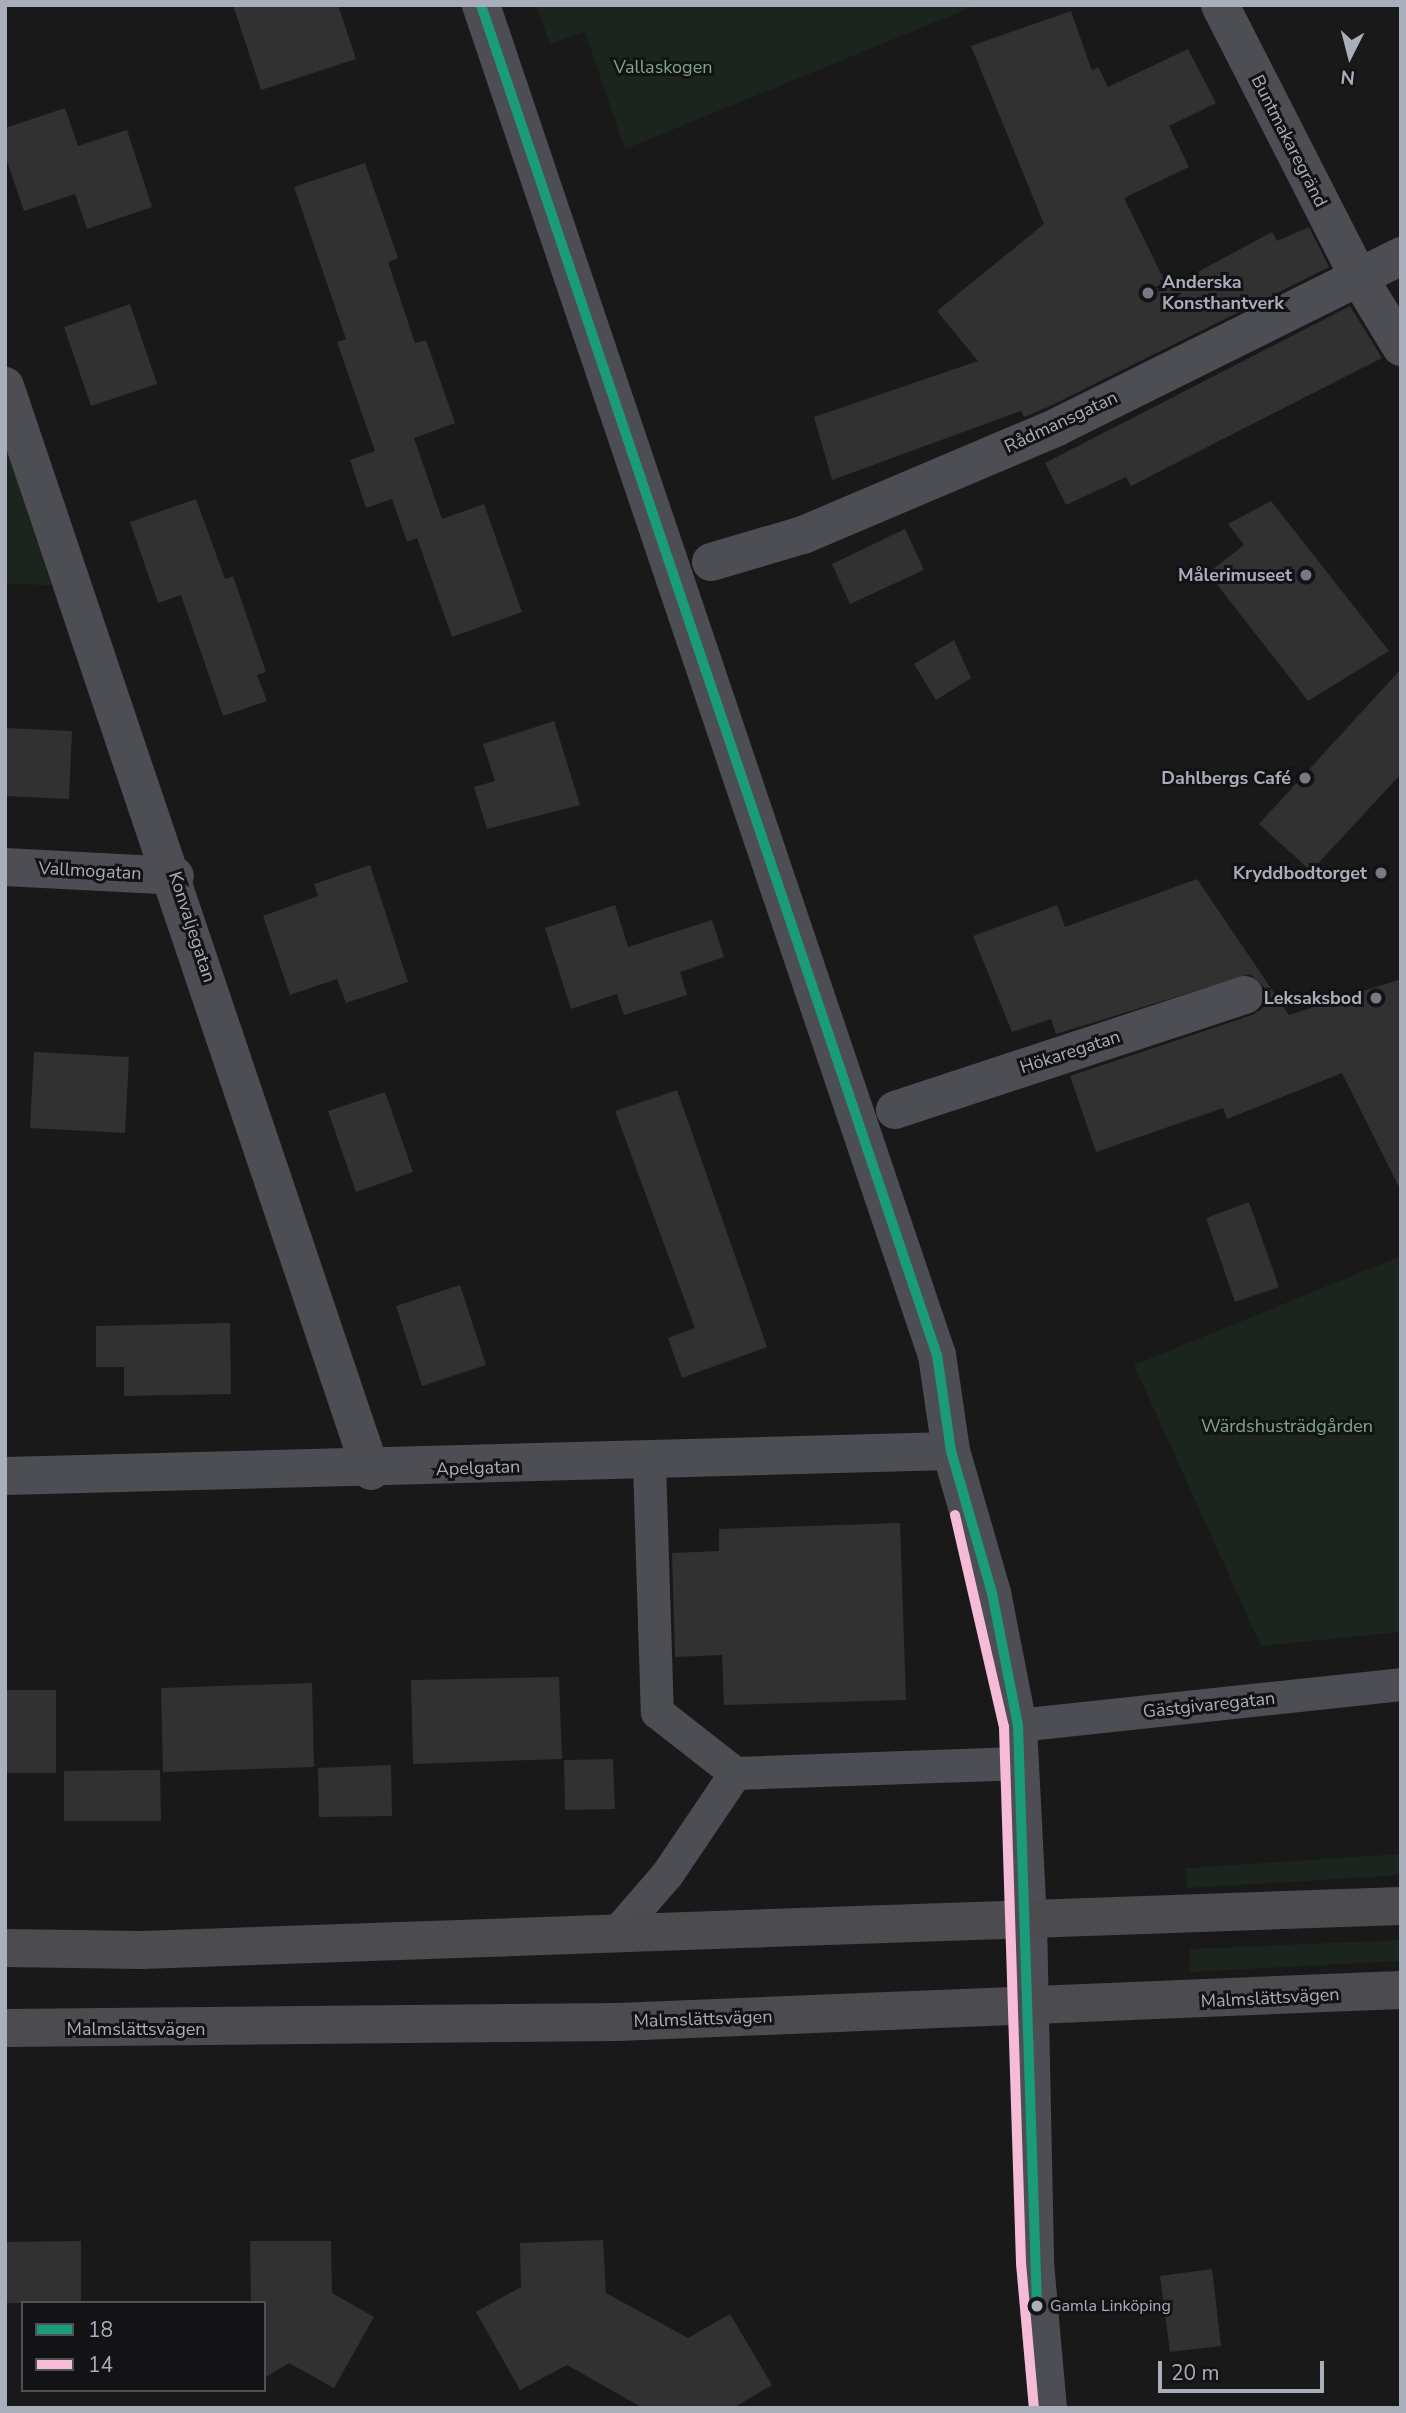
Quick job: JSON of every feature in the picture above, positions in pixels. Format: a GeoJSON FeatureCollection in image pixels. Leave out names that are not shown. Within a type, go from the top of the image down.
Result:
{"type":"FeatureCollection","features":[{"type":"Feature","properties":{"kind":"main road"},"geometry":{"type":"LineString","coordinates":[[5,1948],[142,1950],[1401,1906]]}},
{"type":"Feature","properties":{"kind":"main road","name":"Malmslättsvägen"},"geometry":{"type":"LineString","coordinates":[[5,2028],[307,2029],[1029,2010],[1401,1990]]}},
{"type":"Feature","properties":{"kind":"street"},"geometry":{"type":"LineString","coordinates":[[481,5],[937,1355],[951,1451],[992,1593],[1018,1725],[1028,1921],[1035,2263],[1048,2408]]}},
{"type":"Feature","properties":{"kind":"street","name":"Buntmakaregränd"},"geometry":{"type":"LineString","coordinates":[[1220,5],[1358,276],[1401,346]]}},
{"type":"Feature","properties":{"kind":"street","name":"Rådmansgatan"},"geometry":{"type":"LineString","coordinates":[[710,562],[803,535],[1058,426],[1401,256]]}},
{"type":"Feature","properties":{"kind":"street","name":"Konvaljegatan"},"geometry":{"type":"LineString","coordinates":[[5,386],[175,876],[371,1471]]}},
{"type":"Feature","properties":{"kind":"street","name":"Vallmogatan"},"geometry":{"type":"LineString","coordinates":[[5,867],[175,876]]}},
{"type":"Feature","properties":{"kind":"street","name":"Hökaregatan"},"geometry":{"type":"LineString","coordinates":[[895,1110],[1245,995]]}},
{"type":"Feature","properties":{"kind":"street","name":"Apelgatan"},"geometry":{"type":"LineString","coordinates":[[5,1476],[371,1471],[951,1451]]}},
{"type":"Feature","properties":{"kind":"lane"},"geometry":{"type":"LineString","coordinates":[[649,1463],[657,1713],[735,1773],[1021,1763]]}},
{"type":"Feature","properties":{"kind":"lane","name":"Gästgivaregatan"},"geometry":{"type":"LineString","coordinates":[[1018,1725],[1401,1684]]}},
{"type":"Feature","properties":{"kind":"lane"},"geometry":{"type":"LineString","coordinates":[[615,1934],[667,1874],[735,1773]]}},
{"type":"Feature","properties":{"kind":"green space","name":"Vallaskogen"},"geometry":{"type":"Polygon","coordinates":[[[536,5],[977,5],[625,149],[585,32],[550,44],[536,5]]]}},
{"type":"Feature","properties":{"kind":"green space"},"geometry":{"type":"Polygon","coordinates":[[[5,446],[51,585],[5,584],[5,446]]]}},
{"type":"Feature","properties":{"kind":"green space","name":"Wärdshusträdgården"},"geometry":{"type":"Polygon","coordinates":[[[1401,1256],[1401,1632],[1261,1646],[1134,1365],[1401,1256]]]}},
{"type":"Feature","properties":{"kind":"green space"},"geometry":{"type":"Polygon","coordinates":[[[1401,1854],[1401,1874],[1391,1876],[1187,1888],[1186,1868],[1401,1854]]]}},
{"type":"Feature","properties":{"kind":"green space"},"geometry":{"type":"Polygon","coordinates":[[[1401,1940],[1401,1961],[1189,1972],[1190,1949],[1401,1940]]]}},
{"type":"Feature","properties":{"kind":"building"},"geometry":{"type":"Polygon","coordinates":[[[233,5],[338,5],[356,59],[261,90],[233,5]]]}},
{"type":"Feature","properties":{"kind":"building"},"geometry":{"type":"Polygon","coordinates":[[[1071,11],[1092,71],[1098,67],[1108,87],[1188,49],[1216,103],[1169,126],[1189,167],[1124,198],[1168,288],[1272,232],[1277,241],[1309,227],[1329,267],[1048,407],[1024,417],[1021,411],[832,480],[814,417],[978,361],[937,311],[1044,224],[971,46],[1071,11]]]}},
{"type":"Feature","properties":{"kind":"building"},"geometry":{"type":"Polygon","coordinates":[[[65,108],[78,146],[127,130],[152,207],[87,229],[75,194],[24,211],[5,155],[5,128],[65,108]]]}},
{"type":"Feature","properties":{"kind":"building"},"geometry":{"type":"Polygon","coordinates":[[[365,163],[398,258],[388,262],[415,343],[426,340],[455,423],[414,438],[442,519],[484,504],[522,612],[452,637],[417,538],[407,542],[392,499],[366,508],[350,460],[375,451],[337,342],[346,339],[294,187],[365,163]]]}},
{"type":"Feature","properties":{"kind":"building"},"geometry":{"type":"Polygon","coordinates":[[[130,304],[157,384],[91,406],[64,327],[130,304]]]}},
{"type":"Feature","properties":{"kind":"building"},"geometry":{"type":"Polygon","coordinates":[[[1350,306],[1382,358],[1131,486],[1126,477],[1066,505],[1045,463],[1350,306]]]}},
{"type":"Feature","properties":{"kind":"building"},"geometry":{"type":"Polygon","coordinates":[[[196,499],[225,579],[233,576],[266,672],[257,675],[267,701],[223,716],[181,595],[158,603],[130,522],[196,499]]]}},
{"type":"Feature","properties":{"kind":"building"},"geometry":{"type":"Polygon","coordinates":[[[1271,501],[1389,651],[1308,701],[1208,573],[1244,545],[1228,524],[1271,501]]]}},
{"type":"Feature","properties":{"kind":"building"},"geometry":{"type":"Polygon","coordinates":[[[905,529],[924,570],[850,604],[832,564],[905,529]]]}},
{"type":"Feature","properties":{"kind":"building"},"geometry":{"type":"Polygon","coordinates":[[[954,640],[971,678],[936,700],[914,664],[954,640]]]}},
{"type":"Feature","properties":{"kind":"building"},"geometry":{"type":"Polygon","coordinates":[[[1401,669],[1401,774],[1311,871],[1259,824],[1401,669]]]}},
{"type":"Feature","properties":{"kind":"building"},"geometry":{"type":"Polygon","coordinates":[[[554,721],[580,805],[487,829],[474,787],[495,781],[483,744],[554,721]]]}},
{"type":"Feature","properties":{"kind":"building"},"geometry":{"type":"Polygon","coordinates":[[[5,728],[72,731],[69,799],[5,796],[5,728]]]}},
{"type":"Feature","properties":{"kind":"building"},"geometry":{"type":"Polygon","coordinates":[[[370,865],[408,982],[346,1003],[337,979],[290,995],[263,916],[318,896],[314,884],[370,865]]]}},
{"type":"Feature","properties":{"kind":"building"},"geometry":{"type":"Polygon","coordinates":[[[1197,879],[1289,1015],[1401,979],[1401,1191],[1342,1073],[1227,1119],[1223,1108],[1096,1152],[1070,1076],[1252,1015],[1262,1009],[1266,989],[1250,974],[1056,1034],[1051,1019],[1012,1032],[973,936],[1057,905],[1065,927],[1197,879]]]}},
{"type":"Feature","properties":{"kind":"building"},"geometry":{"type":"Polygon","coordinates":[[[615,905],[628,947],[712,920],[724,957],[680,972],[687,995],[624,1015],[617,994],[571,1009],[545,928],[615,905]]]}},
{"type":"Feature","properties":{"kind":"building"},"geometry":{"type":"Polygon","coordinates":[[[34,1052],[129,1057],[125,1133],[30,1128],[34,1052]]]}},
{"type":"Feature","properties":{"kind":"building"},"geometry":{"type":"Polygon","coordinates":[[[677,1090],[767,1347],[682,1378],[668,1338],[695,1328],[615,1111],[677,1090]]]}},
{"type":"Feature","properties":{"kind":"building"},"geometry":{"type":"Polygon","coordinates":[[[385,1092],[413,1172],[356,1192],[328,1111],[385,1092]]]}},
{"type":"Feature","properties":{"kind":"building"},"geometry":{"type":"Polygon","coordinates":[[[1249,1202],[1279,1287],[1235,1302],[1206,1218],[1249,1202]]]}},
{"type":"Feature","properties":{"kind":"building"},"geometry":{"type":"Polygon","coordinates":[[[460,1285],[486,1365],[422,1386],[396,1306],[460,1285]]]}},
{"type":"Feature","properties":{"kind":"building"},"geometry":{"type":"Polygon","coordinates":[[[230,1323],[231,1394],[124,1396],[124,1367],[96,1367],[96,1326],[230,1323]]]}},
{"type":"Feature","properties":{"kind":"building"},"geometry":{"type":"Polygon","coordinates":[[[900,1523],[906,1700],[724,1705],[722,1655],[675,1657],[672,1553],[719,1551],[719,1529],[900,1523]]]}},
{"type":"Feature","properties":{"kind":"building"},"geometry":{"type":"Polygon","coordinates":[[[559,1677],[562,1759],[413,1764],[411,1680],[559,1677]]]}},
{"type":"Feature","properties":{"kind":"building"},"geometry":{"type":"Polygon","coordinates":[[[312,1683],[314,1767],[163,1772],[161,1688],[312,1683]]]}},
{"type":"Feature","properties":{"kind":"building"},"geometry":{"type":"Polygon","coordinates":[[[5,1690],[56,1690],[56,1773],[5,1773],[5,1690]]]}},
{"type":"Feature","properties":{"kind":"building"},"geometry":{"type":"Polygon","coordinates":[[[613,1759],[615,1809],[565,1810],[564,1760],[613,1759]]]}},
{"type":"Feature","properties":{"kind":"building"},"geometry":{"type":"Polygon","coordinates":[[[391,1765],[392,1816],[319,1817],[318,1768],[391,1765]]]}},
{"type":"Feature","properties":{"kind":"building"},"geometry":{"type":"Polygon","coordinates":[[[160,1770],[161,1821],[64,1821],[64,1771],[160,1770]]]}},
{"type":"Feature","properties":{"kind":"building"},"geometry":{"type":"Polygon","coordinates":[[[603,2240],[606,2293],[688,2338],[730,2314],[772,2385],[733,2408],[643,2408],[567,2365],[520,2390],[476,2312],[521,2287],[520,2243],[603,2240]]]}},
{"type":"Feature","properties":{"kind":"building"},"geometry":{"type":"Polygon","coordinates":[[[81,2241],[81,2301],[5,2303],[5,2242],[81,2241]]]}},
{"type":"Feature","properties":{"kind":"building"},"geometry":{"type":"Polygon","coordinates":[[[250,2241],[331,2241],[332,2293],[374,2317],[334,2388],[289,2363],[266,2377],[266,2301],[251,2301],[250,2241]]]}},
{"type":"Feature","properties":{"kind":"building"},"geometry":{"type":"Polygon","coordinates":[[[1212,2269],[1221,2346],[1170,2352],[1160,2276],[1212,2269]]]}},
{"type":"Feature","properties":{"kind":"transit line","name":"18"},"geometry":{"type":"LineString","coordinates":[[481,5],[937,1355],[951,1451],[992,1593],[1018,1725],[1037,2306]]}},
{"type":"Feature","properties":{"kind":"transit line","name":"14"},"geometry":{"type":"LineString","coordinates":[[955,1515],[1004,1727],[1021,2263],[1034,2408]]}},
{"type":"Feature","properties":{"kind":"place","name":"Anderska Konsthantverk"},"geometry":{"type":"Point","coordinates":[1148,293]}},
{"type":"Feature","properties":{"kind":"place","name":"Målerimuseet"},"geometry":{"type":"Point","coordinates":[1306,575]}},
{"type":"Feature","properties":{"kind":"place","name":"Dahlbergs Café"},"geometry":{"type":"Point","coordinates":[1305,778]}},
{"type":"Feature","properties":{"kind":"place","name":"Kryddbodtorget"},"geometry":{"type":"Point","coordinates":[1381,873]}},
{"type":"Feature","properties":{"kind":"place","name":"Leksaksbod"},"geometry":{"type":"Point","coordinates":[1376,998]}},
{"type":"Feature","properties":{"kind":"place","name":"Gamla Linköping"},"geometry":{"type":"Point","coordinates":[1037,2306]}}]}
